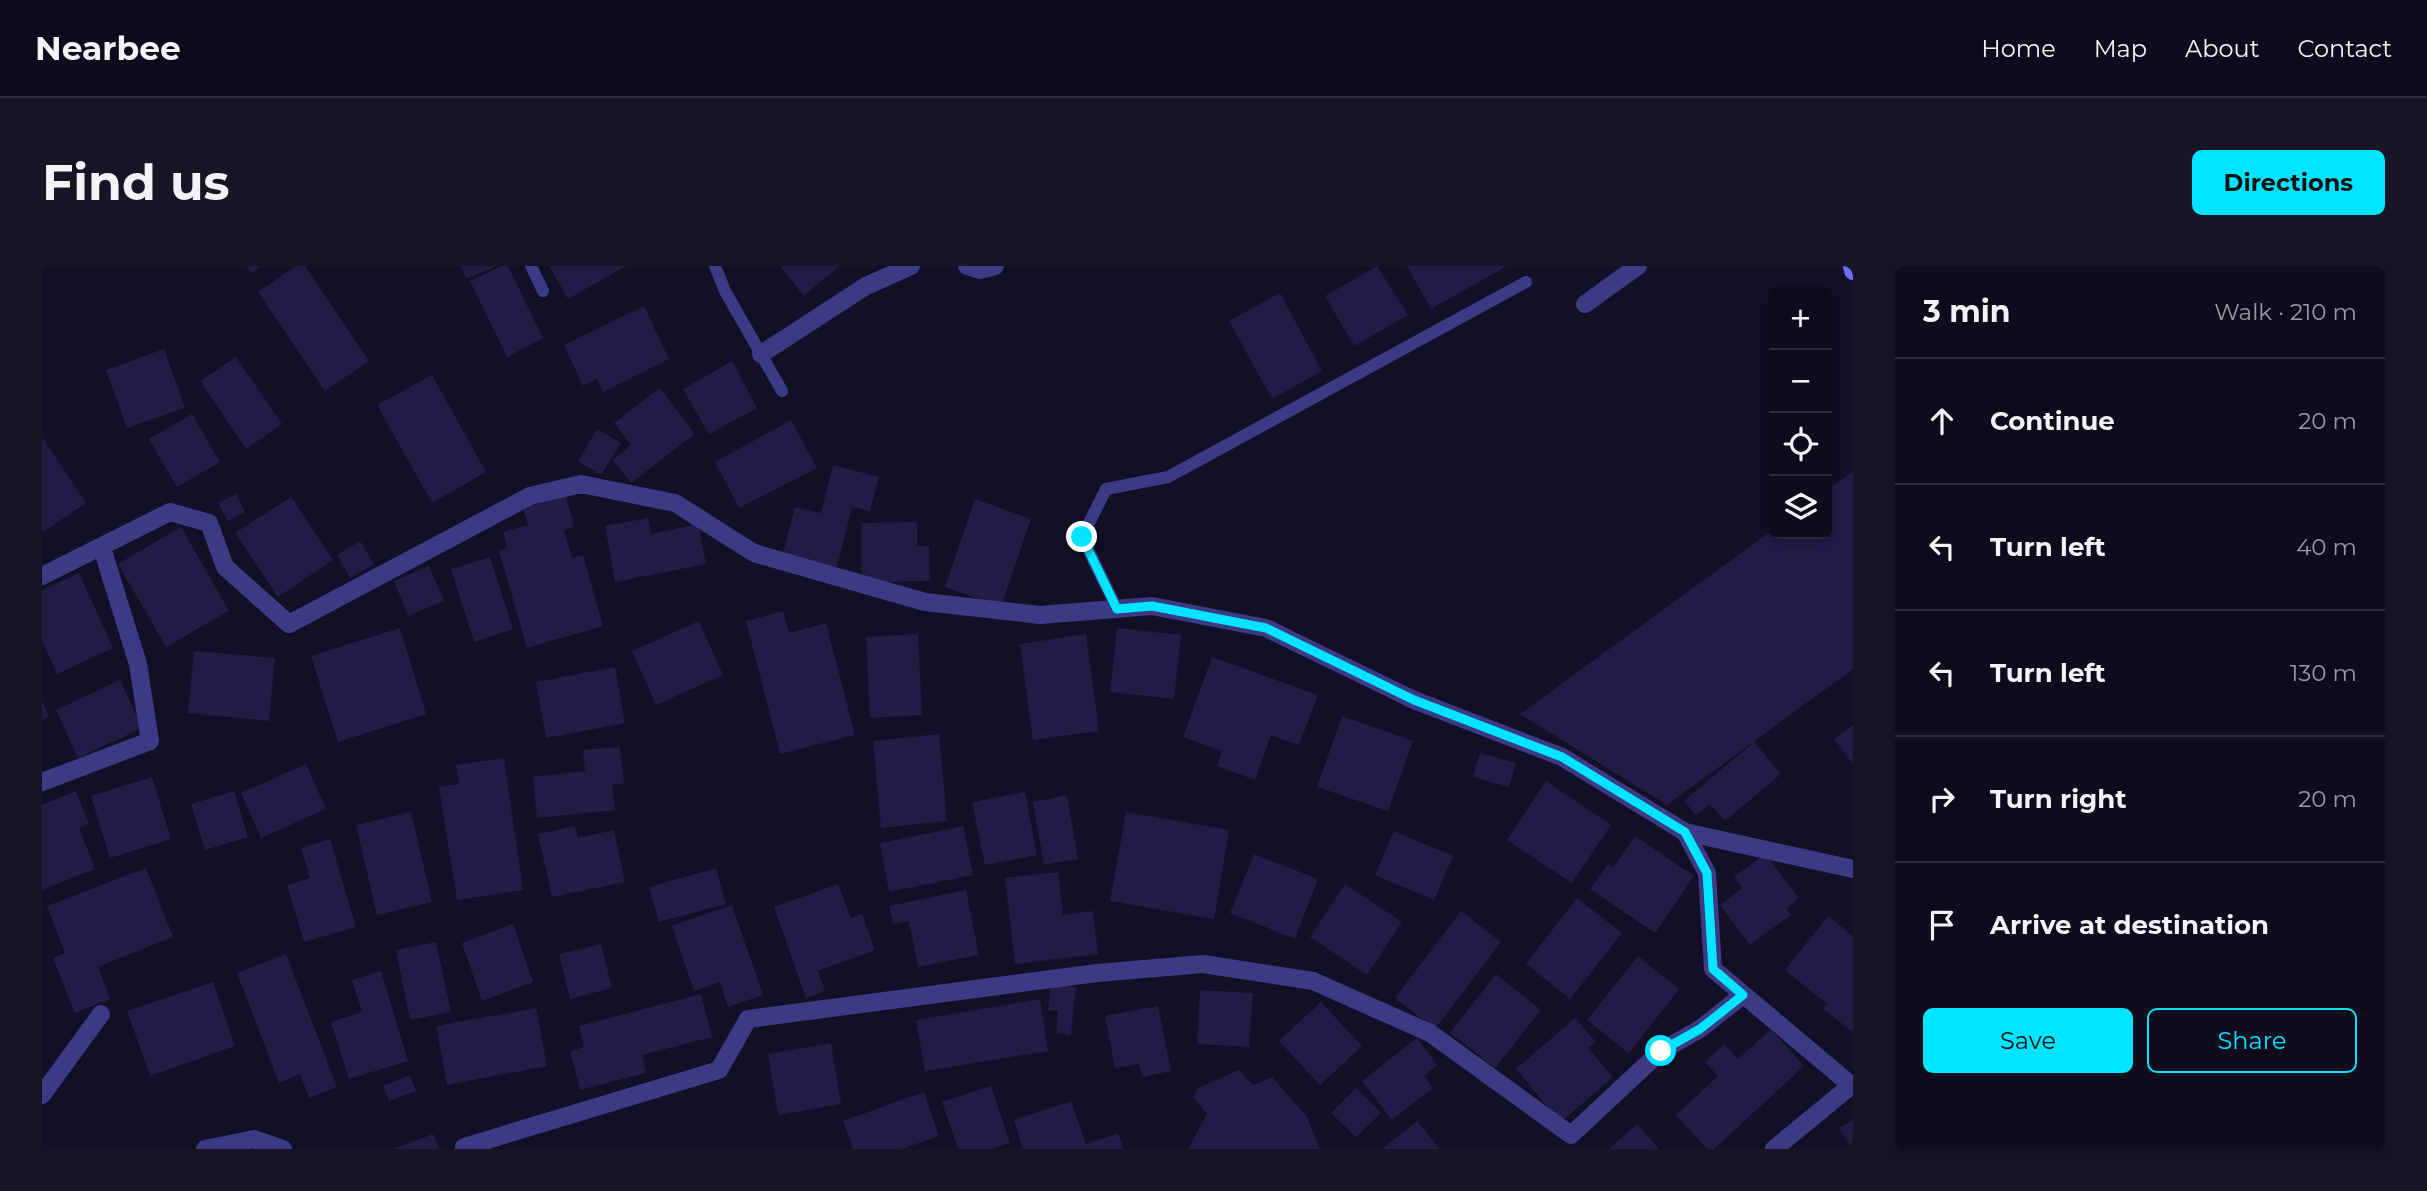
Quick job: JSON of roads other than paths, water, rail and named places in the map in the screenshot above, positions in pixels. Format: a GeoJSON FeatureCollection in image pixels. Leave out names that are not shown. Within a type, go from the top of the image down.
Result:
{"type":"FeatureCollection","features":[{"type":"Feature","properties":{"kind":"street"},"geometry":{"type":"LineString","coordinates":[[761,354],[866,286],[911,266]]}},
{"type":"Feature","properties":{"kind":"street"},"geometry":{"type":"LineString","coordinates":[[967,266],[980,270],[995,266]]}},
{"type":"Feature","properties":{"kind":"street"},"geometry":{"type":"LineString","coordinates":[[1585,304],[1638,266]]}},
{"type":"Feature","properties":{"kind":"street"},"geometry":{"type":"LineString","coordinates":[[42,576],[170,512],[209,523],[225,567],[289,624],[530,496],[582,484],[675,503],[754,553],[925,602],[1040,615],[1152,606],[1266,628],[1414,700],[1562,757],[1685,832],[1853,869]]}},
{"type":"Feature","properties":{"kind":"street"},"geometry":{"type":"LineString","coordinates":[[42,782],[150,741],[138,664],[102,548]]}},
{"type":"Feature","properties":{"kind":"street"},"geometry":{"type":"LineString","coordinates":[[1685,832],[1707,873],[1713,969],[1852,1084],[1774,1149]]}},
{"type":"Feature","properties":{"kind":"street"},"geometry":{"type":"LineString","coordinates":[[464,1147],[719,1070],[748,1019],[1097,973],[1203,964],[1313,981],[1430,1033],[1571,1135],[1661,1051],[1700,1029],[1743,995]]}},
{"type":"Feature","properties":{"kind":"street"},"geometry":{"type":"LineString","coordinates":[[42,1095],[100,1014]]}},
{"type":"Feature","properties":{"kind":"street"},"geometry":{"type":"LineString","coordinates":[[205,1149],[254,1139],[283,1149]]}},
{"type":"Feature","properties":{"kind":"lane"},"geometry":{"type":"LineString","coordinates":[[531,266],[543,291]]}},
{"type":"Feature","properties":{"kind":"lane"},"geometry":{"type":"LineString","coordinates":[[715,266],[725,291],[782,391]]}},
{"type":"Feature","properties":{"kind":"lane"},"geometry":{"type":"LineString","coordinates":[[1117,609],[1082,537],[1106,489],[1168,477],[1526,282]]}}]}
